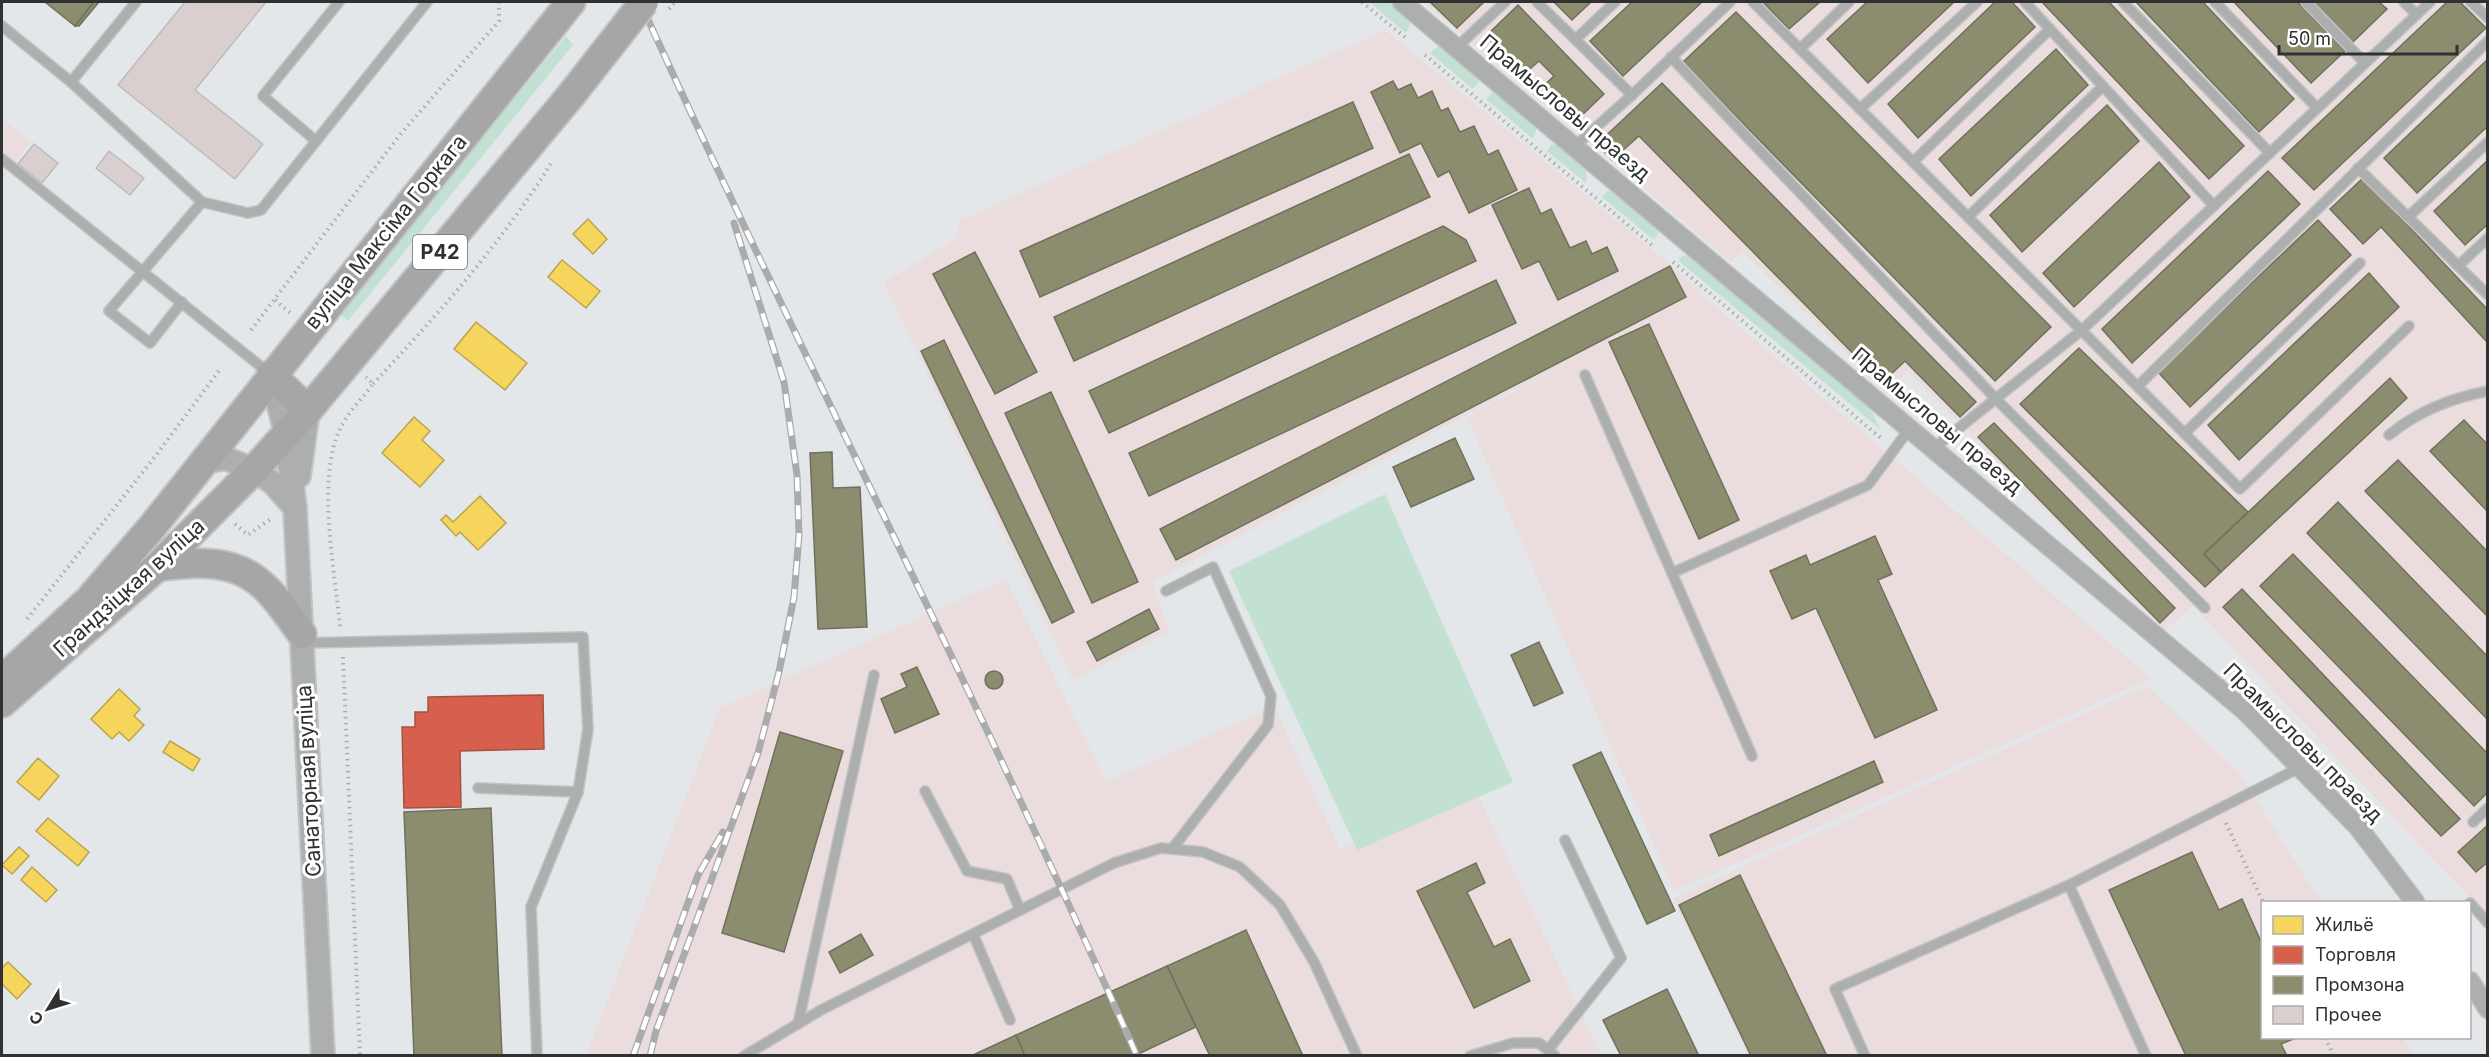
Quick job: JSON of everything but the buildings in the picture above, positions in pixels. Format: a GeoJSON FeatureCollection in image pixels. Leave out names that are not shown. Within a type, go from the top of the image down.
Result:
{"type":"FeatureCollection","features":[{"type":"Feature","properties":{"kind":"main road","name":"вуліца Максіма Горкага"},"geometry":{"type":"LineString","coordinates":[[202,463],[571,2]]}},
{"type":"Feature","properties":{"kind":"main road","name":"Р42"},"geometry":{"type":"LineString","coordinates":[[254,470],[308,410],[572,94],[644,2]]}},
{"type":"Feature","properties":{"kind":"main road"},"geometry":{"type":"LineString","coordinates":[[271,375],[308,410]]}},
{"type":"Feature","properties":{"kind":"main road","name":"Грандзіцкая вуліца"},"geometry":{"type":"LineString","coordinates":[[2,680],[89,600],[152,527],[202,463]]}},
{"type":"Feature","properties":{"kind":"main road","name":"Грандзіцкая вуліца"},"geometry":{"type":"LineString","coordinates":[[2,703],[157,567],[254,470]]}},
{"type":"Feature","properties":{"kind":"main road"},"geometry":{"type":"LineString","coordinates":[[157,567],[188,563],[214,564],[237,569],[260,583],[302,638]]}},
{"type":"Feature","properties":{"kind":"street","name":"Прамысловы праезд"},"geometry":{"type":"LineString","coordinates":[[1402,2],[2245,711],[2358,827],[2414,901]]}},
{"type":"Feature","properties":{"kind":"street"},"geometry":{"type":"LineString","coordinates":[[271,375],[286,434],[295,507]]}},
{"type":"Feature","properties":{"kind":"street"},"geometry":{"type":"LineString","coordinates":[[295,507],[308,410]]}},
{"type":"Feature","properties":{"kind":"street"},"geometry":{"type":"LineString","coordinates":[[202,463],[225,458],[254,470],[273,483],[295,507]]}},
{"type":"Feature","properties":{"kind":"street","name":"Санаторная вуліца"},"geometry":{"type":"LineString","coordinates":[[295,507],[323,1056]]}},
{"type":"Feature","properties":{"kind":"street"},"geometry":{"type":"LineString","coordinates":[[2471,984],[2487,1009]]}},
{"type":"Feature","properties":{"kind":"lane"},"geometry":{"type":"LineString","coordinates":[[72,82],[136,2]]}},
{"type":"Feature","properties":{"kind":"lane"},"geometry":{"type":"LineString","coordinates":[[316,141],[263,96],[339,2]]}},
{"type":"Feature","properties":{"kind":"lane"},"geometry":{"type":"LineString","coordinates":[[2,26],[72,82],[202,202],[248,213],[261,210],[427,2]]}},
{"type":"Feature","properties":{"kind":"lane"},"geometry":{"type":"LineString","coordinates":[[1457,47],[1505,2]]}},
{"type":"Feature","properties":{"kind":"lane"},"geometry":{"type":"LineString","coordinates":[[1537,2],[1632,95]]}},
{"type":"Feature","properties":{"kind":"lane"},"geometry":{"type":"LineString","coordinates":[[1576,39],[1615,2]]}},
{"type":"Feature","properties":{"kind":"lane"},"geometry":{"type":"LineString","coordinates":[[1575,146],[1730,2]]}},
{"type":"Feature","properties":{"kind":"lane"},"geometry":{"type":"LineString","coordinates":[[1752,2],[2240,489],[2409,326]]}},
{"type":"Feature","properties":{"kind":"lane"},"geometry":{"type":"LineString","coordinates":[[1800,49],[1849,2]]}},
{"type":"Feature","properties":{"kind":"lane"},"geometry":{"type":"LineString","coordinates":[[1860,109],[1977,2]]}},
{"type":"Feature","properties":{"kind":"lane"},"geometry":{"type":"LineString","coordinates":[[2025,2],[2214,206]]}},
{"type":"Feature","properties":{"kind":"lane"},"geometry":{"type":"LineString","coordinates":[[2123,2],[2270,153]]}},
{"type":"Feature","properties":{"kind":"lane"},"geometry":{"type":"LineString","coordinates":[[2215,2],[2317,108]]}},
{"type":"Feature","properties":{"kind":"lane"},"geometry":{"type":"LineString","coordinates":[[2306,2],[2364,62]]}},
{"type":"Feature","properties":{"kind":"lane"},"geometry":{"type":"LineString","coordinates":[[2404,2],[2416,14]]}},
{"type":"Feature","properties":{"kind":"lane"},"geometry":{"type":"LineString","coordinates":[[1934,448],[2082,330],[2430,2]]}},
{"type":"Feature","properties":{"kind":"lane"},"geometry":{"type":"LineString","coordinates":[[2471,2],[2487,18]]}},
{"type":"Feature","properties":{"kind":"lane"},"geometry":{"type":"LineString","coordinates":[[1913,162],[2050,29]]}},
{"type":"Feature","properties":{"kind":"lane"},"geometry":{"type":"LineString","coordinates":[[2138,386],[2487,41]]}},
{"type":"Feature","properties":{"kind":"lane"},"geometry":{"type":"LineString","coordinates":[[1671,57],[1996,399],[2205,608]]}},
{"type":"Feature","properties":{"kind":"lane"},"geometry":{"type":"LineString","coordinates":[[1968,217],[2103,87]]}},
{"type":"Feature","properties":{"kind":"lane"},"geometry":{"type":"LineString","coordinates":[[2408,217],[2487,142]]}},
{"type":"Feature","properties":{"kind":"lane"},"geometry":{"type":"LineString","coordinates":[[2,159],[271,375]]}},
{"type":"Feature","properties":{"kind":"lane"},"geometry":{"type":"LineString","coordinates":[[2358,168],[2487,295]]}},
{"type":"Feature","properties":{"kind":"lane"},"geometry":{"type":"LineString","coordinates":[[182,303],[150,343],[109,311],[202,202]]}},
{"type":"Feature","properties":{"kind":"lane"},"geometry":{"type":"LineString","coordinates":[[2458,266],[2487,238]]}},
{"type":"Feature","properties":{"kind":"lane"},"geometry":{"type":"LineString","coordinates":[[2185,433],[2360,263]]}},
{"type":"Feature","properties":{"kind":"lane"},"geometry":{"type":"LineString","coordinates":[[1585,375],[1752,756]]}},
{"type":"Feature","properties":{"kind":"lane"},"geometry":{"type":"LineString","coordinates":[[2389,435],[2417,415],[2460,396],[2487,391]]}},
{"type":"Feature","properties":{"kind":"lane"},"geometry":{"type":"LineString","coordinates":[[1672,573],[1868,485],[1910,428]]}},
{"type":"Feature","properties":{"kind":"lane"},"geometry":{"type":"LineString","coordinates":[[1166,591],[1213,567],[1271,696],[1268,725],[1172,849]]}},
{"type":"Feature","properties":{"kind":"lane"},"geometry":{"type":"LineString","coordinates":[[302,638],[342,642],[583,637],[588,729],[578,792],[531,907],[537,1056]]}},
{"type":"Feature","properties":{"kind":"lane"},"geometry":{"type":"LineString","coordinates":[[798,1024],[874,675]]}},
{"type":"Feature","properties":{"kind":"lane"},"geometry":{"type":"LineString","coordinates":[[1865,1056],[1835,989],[2069,885],[2301,767]]}},
{"type":"Feature","properties":{"kind":"lane"},"geometry":{"type":"LineString","coordinates":[[478,788],[578,792]]}},
{"type":"Feature","properties":{"kind":"lane"},"geometry":{"type":"LineString","coordinates":[[925,791],[967,871],[1007,879],[1020,910]]}},
{"type":"Feature","properties":{"kind":"lane"},"geometry":{"type":"LineString","coordinates":[[2473,822],[2487,808]]}},
{"type":"Feature","properties":{"kind":"lane"},"geometry":{"type":"LineString","coordinates":[[1470,1056],[1513,1042],[1539,1042],[1551,1053],[1621,958],[1565,840]]}},
{"type":"Feature","properties":{"kind":"lane"},"geometry":{"type":"LineString","coordinates":[[744,1056],[798,1024],[1114,863],[1161,848],[1203,852],[1240,867],[1280,905],[1314,962],[1357,1056]]}},
{"type":"Feature","properties":{"kind":"lane"},"geometry":{"type":"LineString","coordinates":[[2069,885],[2146,1056]]}},
{"type":"Feature","properties":{"kind":"lane"},"geometry":{"type":"LineString","coordinates":[[2471,905],[2487,923]]}},
{"type":"Feature","properties":{"kind":"lane"},"geometry":{"type":"LineString","coordinates":[[973,934],[1011,1020]]}},
{"type":"Feature","properties":{"kind":"path"},"geometry":{"type":"LineString","coordinates":[[251,330],[399,136],[499,21],[499,2]]}},
{"type":"Feature","properties":{"kind":"path"},"geometry":{"type":"LineString","coordinates":[[1362,2],[1406,38]]}},
{"type":"Feature","properties":{"kind":"path"},"geometry":{"type":"LineString","coordinates":[[1425,55],[1653,246]]}},
{"type":"Feature","properties":{"kind":"path"},"geometry":{"type":"LineString","coordinates":[[360,1056],[342,642],[329,516],[329,465],[340,428],[373,384],[437,314],[528,201],[555,157]]}},
{"type":"Feature","properties":{"kind":"path"},"geometry":{"type":"LineString","coordinates":[[1673,262],[1888,443]]}},
{"type":"Feature","properties":{"kind":"path"},"geometry":{"type":"LineString","coordinates":[[274,300],[292,316]]}},
{"type":"Feature","properties":{"kind":"path"},"geometry":{"type":"LineString","coordinates":[[24,623],[157,454],[221,368]]}},
{"type":"Feature","properties":{"kind":"path"},"geometry":{"type":"LineString","coordinates":[[361,373],[373,384]]}},
{"type":"Feature","properties":{"kind":"path"},"geometry":{"type":"LineString","coordinates":[[248,535],[272,518]]}},
{"type":"Feature","properties":{"kind":"path"},"geometry":{"type":"LineString","coordinates":[[2219,809],[2262,901]]}},
{"type":"Feature","properties":{"kind":"path"},"geometry":{"type":"LineString","coordinates":[[2326,1039],[2334,1056]]}},
{"type":"Feature","properties":{"kind":"shaded area"},"geometry":{"type":"Polygon","coordinates":[[[1423,2],[2487,2],[2487,916],[2193,606],[2164,631],[1908,371],[1886,392],[1742,251],[1731,262],[1423,2]]]}},
{"type":"Feature","properties":{"kind":"shaded area"},"geometry":{"type":"Polygon","coordinates":[[[1385,30],[1701,290],[1699,292],[2151,678],[1674,891],[1467,417],[1654,316],[1152,582],[1169,632],[1073,680],[884,283],[958,237],[959,221],[1385,30]]]}},
{"type":"Feature","properties":{"kind":"shaded area"},"geometry":{"type":"Polygon","coordinates":[[[2,119],[31,142],[2,179],[2,119]]]}},
{"type":"Feature","properties":{"kind":"shaded area"},"geometry":{"type":"Polygon","coordinates":[[[1006,579],[1106,782],[1274,706],[1340,849],[1477,793],[1601,1055],[586,1056],[720,708],[1006,579]]]}},
{"type":"Feature","properties":{"kind":"shaded area"},"geometry":{"type":"Polygon","coordinates":[[[2147,686],[2240,774],[2320,901],[2261,901],[2261,1039],[2404,1039],[2414,1055],[1748,1055],[1673,898],[2147,686]]]}},
{"type":"Feature","properties":{"kind":"green space"},"geometry":{"type":"Polygon","coordinates":[[[1369,2],[1390,2],[1406,15],[1410,24],[1406,33],[1369,2]]]}},
{"type":"Feature","properties":{"kind":"green space"},"geometry":{"type":"Polygon","coordinates":[[[566,36],[573,45],[348,321],[338,312],[566,36]]]}},
{"type":"Feature","properties":{"kind":"green space"},"geometry":{"type":"Polygon","coordinates":[[[1441,44],[1478,76],[1479,82],[1473,89],[1430,53],[1441,44]]]}},
{"type":"Feature","properties":{"kind":"green space"},"geometry":{"type":"Polygon","coordinates":[[[1495,90],[1535,124],[1536,131],[1533,139],[1486,99],[1495,90]]]}},
{"type":"Feature","properties":{"kind":"green space"},"geometry":{"type":"Polygon","coordinates":[[[1558,144],[1580,160],[1586,170],[1586,183],[1547,151],[1551,145],[1558,144]]]}},
{"type":"Feature","properties":{"kind":"green space"},"geometry":{"type":"Polygon","coordinates":[[[1607,191],[1614,191],[1657,227],[1658,233],[1654,240],[1602,197],[1607,191]]]}},
{"type":"Feature","properties":{"kind":"green space"},"geometry":{"type":"Polygon","coordinates":[[[1690,255],[1869,406],[1881,430],[1679,261],[1682,256],[1690,255]]]}},
{"type":"Feature","properties":{"kind":"green space"},"geometry":{"type":"Polygon","coordinates":[[[1385,494],[1513,782],[1357,850],[1229,571],[1385,494]]]}},
{"type":"Feature","properties":{"kind":"railway"},"geometry":{"type":"LineString","coordinates":[[640,2],[763,266],[1016,791],[1137,1056]]}},
{"type":"Feature","properties":{"kind":"railway"},"geometry":{"type":"LineString","coordinates":[[650,1056],[656,1031],[758,753],[779,672],[794,597],[799,535],[797,475],[784,382],[734,223]]}},
{"type":"Feature","properties":{"kind":"railway"},"geometry":{"type":"LineString","coordinates":[[633,1056],[698,875],[723,832]]}}]}
